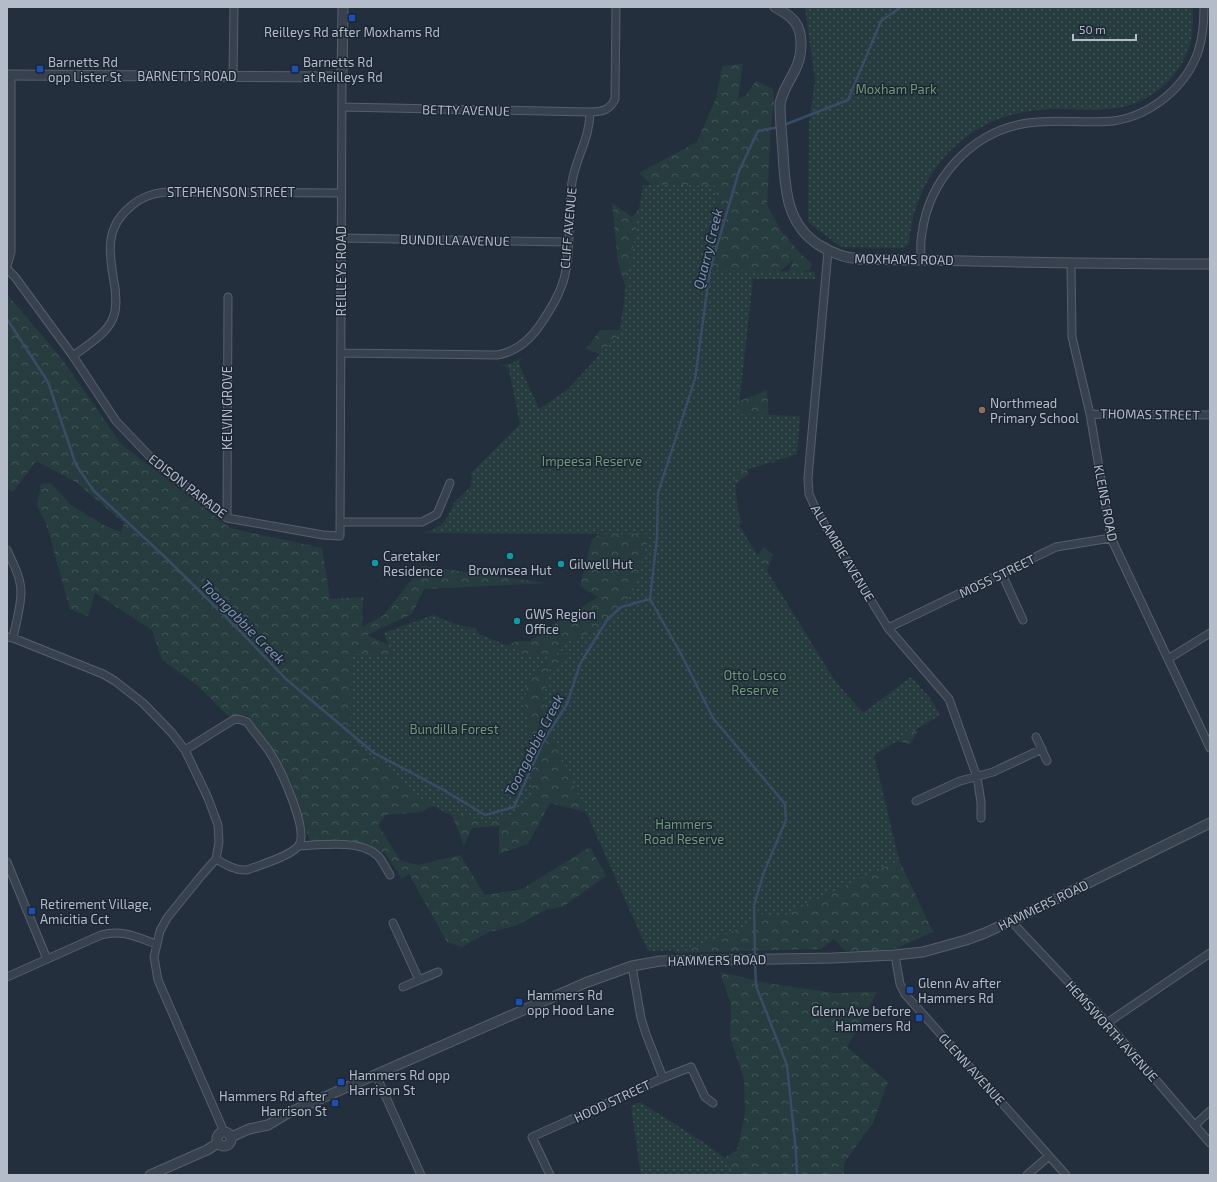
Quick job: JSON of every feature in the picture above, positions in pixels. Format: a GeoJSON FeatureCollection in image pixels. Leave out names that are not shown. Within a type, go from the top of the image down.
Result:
{"type":"FeatureCollection","features":[{"type":"Feature","properties":{"kind":"street"},"geometry":{"type":"LineString","coordinates":[[233,76],[234,7]]}},
{"type":"Feature","properties":{"kind":"street","name":"REILLEYS ROAD"},"geometry":{"type":"LineString","coordinates":[[340,536],[343,7]]}},
{"type":"Feature","properties":{"kind":"street"},"geometry":{"type":"LineString","coordinates":[[590,112],[606,110],[610,107],[614,99],[616,7]]}},
{"type":"Feature","properties":{"kind":"street","name":"MOXHAMS ROAD"},"geometry":{"type":"LineString","coordinates":[[775,7],[795,21],[799,30],[801,44],[798,63],[782,93],[780,109],[786,189],[791,210],[798,225],[808,238],[828,251],[837,255],[853,258],[1071,263],[1210,264]]}},
{"type":"Feature","properties":{"kind":"street"},"geometry":{"type":"LineString","coordinates":[[921,260],[922,232],[932,197],[947,171],[964,153],[989,136],[1013,126],[1041,122],[1114,121],[1138,114],[1153,106],[1174,90],[1192,64],[1198,52],[1202,37],[1204,7]]}},
{"type":"Feature","properties":{"kind":"street"},"geometry":{"type":"LineString","coordinates":[[7,268],[11,252],[9,75]]}},
{"type":"Feature","properties":{"kind":"street","name":"BARNETTS ROAD"},"geometry":{"type":"LineString","coordinates":[[9,75],[342,77]]}},
{"type":"Feature","properties":{"kind":"street","name":"BETTY AVENUE"},"geometry":{"type":"LineString","coordinates":[[342,108],[590,112]]}},
{"type":"Feature","properties":{"kind":"street","name":"CLIFF AVENUE"},"geometry":{"type":"LineString","coordinates":[[341,353],[488,356],[512,351],[520,347],[531,337],[554,303],[564,278],[567,264],[572,183],[589,130],[590,112]]}},
{"type":"Feature","properties":{"kind":"street","name":"STEPHENSON STREET"},"geometry":{"type":"LineString","coordinates":[[73,356],[99,336],[110,324],[113,318],[116,305],[110,257],[111,238],[116,222],[131,205],[156,193],[171,192],[341,193]]}},
{"type":"Feature","properties":{"kind":"street","name":"BUNDILLA AVENUE"},"geometry":{"type":"LineString","coordinates":[[341,238],[568,242]]}},
{"type":"Feature","properties":{"kind":"street","name":"ALLAMBIE AVENUE"},"geometry":{"type":"LineString","coordinates":[[828,251],[808,478],[809,494],[817,512],[888,628],[950,699],[976,776],[981,802],[981,818]]}},
{"type":"Feature","properties":{"kind":"street","name":"KLEINS ROAD"},"geometry":{"type":"LineString","coordinates":[[1071,263],[1072,337],[1090,414],[1111,538],[1210,748]]}},
{"type":"Feature","properties":{"kind":"street","name":"EDISON PARADE"},"geometry":{"type":"LineString","coordinates":[[7,268],[16,278],[73,356],[116,421],[156,464],[227,518],[323,535],[340,536]]}},
{"type":"Feature","properties":{"kind":"street","name":"KELVIN GROVE"},"geometry":{"type":"LineString","coordinates":[[227,518],[228,297]]}},
{"type":"Feature","properties":{"kind":"street","name":"THOMAS STREET"},"geometry":{"type":"LineString","coordinates":[[1090,414],[1210,415]]}},
{"type":"Feature","properties":{"kind":"street"},"geometry":{"type":"LineString","coordinates":[[340,522],[422,522],[437,514],[450,483]]}},
{"type":"Feature","properties":{"kind":"street","name":"MOSS STREET"},"geometry":{"type":"LineString","coordinates":[[888,628],[1056,547],[1111,538]]}},
{"type":"Feature","properties":{"kind":"street"},"geometry":{"type":"LineString","coordinates":[[7,550],[17,574],[21,591],[20,603],[10,637],[86,667],[115,681],[143,703],[172,732],[185,750],[208,798],[218,825],[219,842],[216,859],[167,918],[160,931],[154,957],[158,980],[222,1127],[222,1132],[217,1138],[218,1143]]}},
{"type":"Feature","properties":{"kind":"street"},"geometry":{"type":"LineString","coordinates":[[1002,574],[1023,620]]}},
{"type":"Feature","properties":{"kind":"street"},"geometry":{"type":"LineString","coordinates":[[1168,659],[1210,633]]}},
{"type":"Feature","properties":{"kind":"street"},"geometry":{"type":"LineString","coordinates":[[185,750],[233,720],[237,719],[247,722],[269,751],[287,786],[297,811],[301,840],[299,846]]}},
{"type":"Feature","properties":{"kind":"street"},"geometry":{"type":"LineString","coordinates":[[1036,737],[1047,760]]}},
{"type":"Feature","properties":{"kind":"street"},"geometry":{"type":"LineString","coordinates":[[916,801],[960,781],[993,772],[1042,749]]}},
{"type":"Feature","properties":{"kind":"street","name":"HAMMERS ROAD"},"geometry":{"type":"LineString","coordinates":[[231,1137],[249,1129],[268,1125],[288,1113],[585,983],[632,966],[660,961],[895,955],[923,952],[947,946],[985,933],[1210,824]]}},
{"type":"Feature","properties":{"kind":"street"},"geometry":{"type":"LineString","coordinates":[[216,859],[241,871],[248,870],[288,854],[299,846],[343,844],[362,847],[372,851],[379,857],[390,875]]}},
{"type":"Feature","properties":{"kind":"street"},"geometry":{"type":"LineString","coordinates":[[7,862],[47,958]]}},
{"type":"Feature","properties":{"kind":"street","name":"HEMSWORTH AVENUE"},"geometry":{"type":"LineString","coordinates":[[1011,921],[1107,1023],[1210,1143]]}},
{"type":"Feature","properties":{"kind":"street"},"geometry":{"type":"LineString","coordinates":[[393,923],[419,980]]}},
{"type":"Feature","properties":{"kind":"street"},"geometry":{"type":"LineString","coordinates":[[7,977],[47,958],[109,933],[115,932],[124,934],[156,944]]}},
{"type":"Feature","properties":{"kind":"street"},"geometry":{"type":"LineString","coordinates":[[1107,1023],[1210,953]]}},
{"type":"Feature","properties":{"kind":"street","name":"GLENN AVENUE"},"geometry":{"type":"LineString","coordinates":[[895,955],[900,984],[905,994],[1066,1175]]}},
{"type":"Feature","properties":{"kind":"street"},"geometry":{"type":"LineString","coordinates":[[632,966],[641,1018],[663,1078]]}},
{"type":"Feature","properties":{"kind":"street"},"geometry":{"type":"LineString","coordinates":[[403,987],[438,972]]}},
{"type":"Feature","properties":{"kind":"street","name":"HOOD STREET"},"geometry":{"type":"LineString","coordinates":[[550,1175],[532,1137],[663,1078],[691,1067],[705,1097],[713,1103]]}},
{"type":"Feature","properties":{"kind":"street"},"geometry":{"type":"LineString","coordinates":[[376,1075],[421,1175]]}},
{"type":"Feature","properties":{"kind":"street"},"geometry":{"type":"LineString","coordinates":[[1194,1125],[1210,1111]]}},
{"type":"Feature","properties":{"kind":"street"},"geometry":{"type":"LineString","coordinates":[[218,1143],[221,1146],[228,1146],[231,1141],[231,1137],[226,1132],[222,1132]]}},
{"type":"Feature","properties":{"kind":"street"},"geometry":{"type":"LineString","coordinates":[[150,1175],[207,1150],[218,1143]]}},
{"type":"Feature","properties":{"kind":"street"},"geometry":{"type":"LineString","coordinates":[[1027,1175],[1049,1156]]}},
{"type":"Feature","properties":{"kind":"green space","name":"Moxham Park"},"geometry":{"type":"Polygon","coordinates":[[[805,7],[1193,7],[1193,24],[1191,40],[1181,65],[1173,76],[1154,94],[1130,105],[1117,108],[1097,110],[1038,110],[1012,115],[988,124],[967,136],[948,153],[933,172],[921,194],[913,218],[909,244],[904,248],[841,247],[808,222],[809,123],[815,80],[805,7]]]}},
{"type":"Feature","properties":{"kind":"green space"},"geometry":{"type":"Polygon","coordinates":[[[743,64],[738,99],[746,95],[756,81],[773,89],[774,102],[771,124],[767,205],[782,232],[812,264],[810,270],[788,275],[793,260],[778,273],[749,275],[737,402],[767,390],[774,463],[743,451],[748,474],[730,489],[742,523],[715,526],[750,567],[764,547],[773,555],[763,580],[783,622],[846,697],[867,715],[906,724],[917,732],[910,744],[889,739],[871,752],[876,859],[899,860],[933,932],[897,948],[863,952],[844,950],[834,939],[821,949],[675,953],[671,942],[602,816],[550,803],[528,844],[499,854],[499,826],[472,828],[464,846],[454,820],[441,801],[421,812],[386,815],[378,825],[401,861],[418,865],[460,855],[485,895],[522,889],[590,847],[606,876],[564,906],[546,910],[515,926],[489,932],[462,947],[447,942],[409,874],[402,879],[385,853],[353,841],[310,842],[292,784],[269,744],[247,715],[228,716],[197,685],[162,660],[152,630],[95,593],[88,616],[70,609],[46,523],[37,506],[41,484],[51,483],[71,505],[107,527],[121,532],[124,523],[76,482],[36,461],[13,492],[7,489],[7,294],[62,359],[121,444],[230,528],[322,548],[330,599],[363,597],[362,627],[384,615],[422,566],[547,583],[424,589],[412,614],[367,635],[395,648],[432,621],[476,628],[483,657],[517,641],[530,641],[598,597],[580,586],[592,539],[617,523],[453,504],[472,485],[500,470],[531,406],[560,413],[601,381],[599,354],[586,349],[600,330],[623,330],[625,285],[618,263],[612,203],[632,217],[656,189],[639,173],[697,142],[716,98],[722,66],[743,64]]]}},
{"type":"Feature","properties":{"kind":"green space"},"geometry":{"type":"Polygon","coordinates":[[[643,185],[717,186],[710,270],[815,272],[815,279],[753,279],[738,414],[800,416],[797,454],[734,474],[740,527],[835,681],[863,713],[911,677],[930,698],[940,715],[874,755],[899,860],[779,918],[761,914],[745,926],[688,950],[648,951],[547,724],[544,710],[547,672],[574,652],[549,656],[566,643],[597,630],[610,621],[622,609],[637,582],[649,534],[422,533],[433,530],[442,524],[448,516],[454,503],[467,494],[471,486],[471,473],[520,424],[509,370],[505,366],[501,366],[522,358],[519,362],[520,367],[539,409],[567,390],[619,334],[643,185]]]}},
{"type":"Feature","properties":{"kind":"green space","name":"Bundilla Forest"},"geometry":{"type":"Polygon","coordinates":[[[433,615],[520,651],[518,656],[549,656],[527,681],[525,706],[531,746],[532,795],[516,815],[483,823],[466,815],[446,813],[411,792],[395,773],[350,743],[351,654],[392,655],[384,633],[433,615]]]}},
{"type":"Feature","properties":{"kind":"green space"},"geometry":{"type":"Polygon","coordinates":[[[720,972],[766,983],[835,993],[877,992],[847,1047],[888,1082],[873,1123],[844,1163],[844,1175],[711,1175],[711,1166],[737,1150],[745,1114],[744,1080],[730,1036],[731,1004],[720,972]]]}},
{"type":"Feature","properties":{"kind":"green space"},"geometry":{"type":"Polygon","coordinates":[[[640,1102],[703,1142],[727,1160],[733,1175],[641,1175],[631,1106],[640,1102]]]}},
{"type":"Feature","properties":{"kind":"waterway","name":"Quarry Creek"},"geometry":{"type":"LineString","coordinates":[[784,125],[848,100],[881,21],[901,7]]}},
{"type":"Feature","properties":{"kind":"waterway","name":"Quarry Creek"},"geometry":{"type":"LineString","coordinates":[[650,599],[657,538],[658,493],[695,379],[710,270],[739,171],[758,131],[779,127]]}},
{"type":"Feature","properties":{"kind":"waterway","name":"Toongabbie Creek"},"geometry":{"type":"LineString","coordinates":[[7,319],[48,382],[76,465],[94,491],[166,558],[286,679],[374,753],[442,789],[485,815],[514,807],[543,742],[567,704],[580,664],[607,620],[621,607],[650,599]]}},
{"type":"Feature","properties":{"kind":"waterway","name":"Toongabbie Creek"},"geometry":{"type":"LineString","coordinates":[[650,599],[681,654],[713,718],[785,804],[786,820],[764,872],[754,905],[755,956]]}},
{"type":"Feature","properties":{"kind":"waterway","name":"Toongabbie Creek"},"geometry":{"type":"LineString","coordinates":[[755,961],[756,986],[787,1065],[797,1175]]}},
{"type":"Feature","properties":{"kind":"place","name":"Reilleys Rd after Moxhams Rd"},"geometry":{"type":"Point","coordinates":[352,18]}},
{"type":"Feature","properties":{"kind":"place","name":"Barnetts Rd opp Lister St"},"geometry":{"type":"Point","coordinates":[40,69]}},
{"type":"Feature","properties":{"kind":"place","name":"Barnetts Rd at Reilleys Rd"},"geometry":{"type":"Point","coordinates":[295,69]}},
{"type":"Feature","properties":{"kind":"place","name":"Northmead Primary School"},"geometry":{"type":"Point","coordinates":[982,410]}},
{"type":"Feature","properties":{"kind":"place","name":"Brownsea Hut"},"geometry":{"type":"Point","coordinates":[510,556]}},
{"type":"Feature","properties":{"kind":"place","name":"Caretaker Residence"},"geometry":{"type":"Point","coordinates":[375,563]}},
{"type":"Feature","properties":{"kind":"place","name":"Gilwell Hut"},"geometry":{"type":"Point","coordinates":[561,564]}},
{"type":"Feature","properties":{"kind":"place","name":"GWS Region Office"},"geometry":{"type":"Point","coordinates":[517,621]}},
{"type":"Feature","properties":{"kind":"place","name":"Retirement Village, Amicitia Cct"},"geometry":{"type":"Point","coordinates":[32,911]}},
{"type":"Feature","properties":{"kind":"place","name":"Glenn Av after Hammers Rd"},"geometry":{"type":"Point","coordinates":[910,990]}},
{"type":"Feature","properties":{"kind":"place","name":"Hammers Rd opp Hood Lane"},"geometry":{"type":"Point","coordinates":[519,1002]}},
{"type":"Feature","properties":{"kind":"place","name":"Glenn Ave before Hammers Rd"},"geometry":{"type":"Point","coordinates":[919,1018]}},
{"type":"Feature","properties":{"kind":"place","name":"Hammers Rd opp Harrison St"},"geometry":{"type":"Point","coordinates":[341,1082]}},
{"type":"Feature","properties":{"kind":"place","name":"Hammers Rd after Harrison St"},"geometry":{"type":"Point","coordinates":[335,1103]}},
{"type":"Feature","properties":{"kind":"park label","name":"Impeesa Reserve"},"geometry":{"type":"Point","coordinates":[592,461]}},
{"type":"Feature","properties":{"kind":"park label","name":"Otto Losco Reserve"},"geometry":{"type":"Point","coordinates":[755,682]}},
{"type":"Feature","properties":{"kind":"park label","name":"Hammers Road Reserve"},"geometry":{"type":"Point","coordinates":[684,832]}}]}
